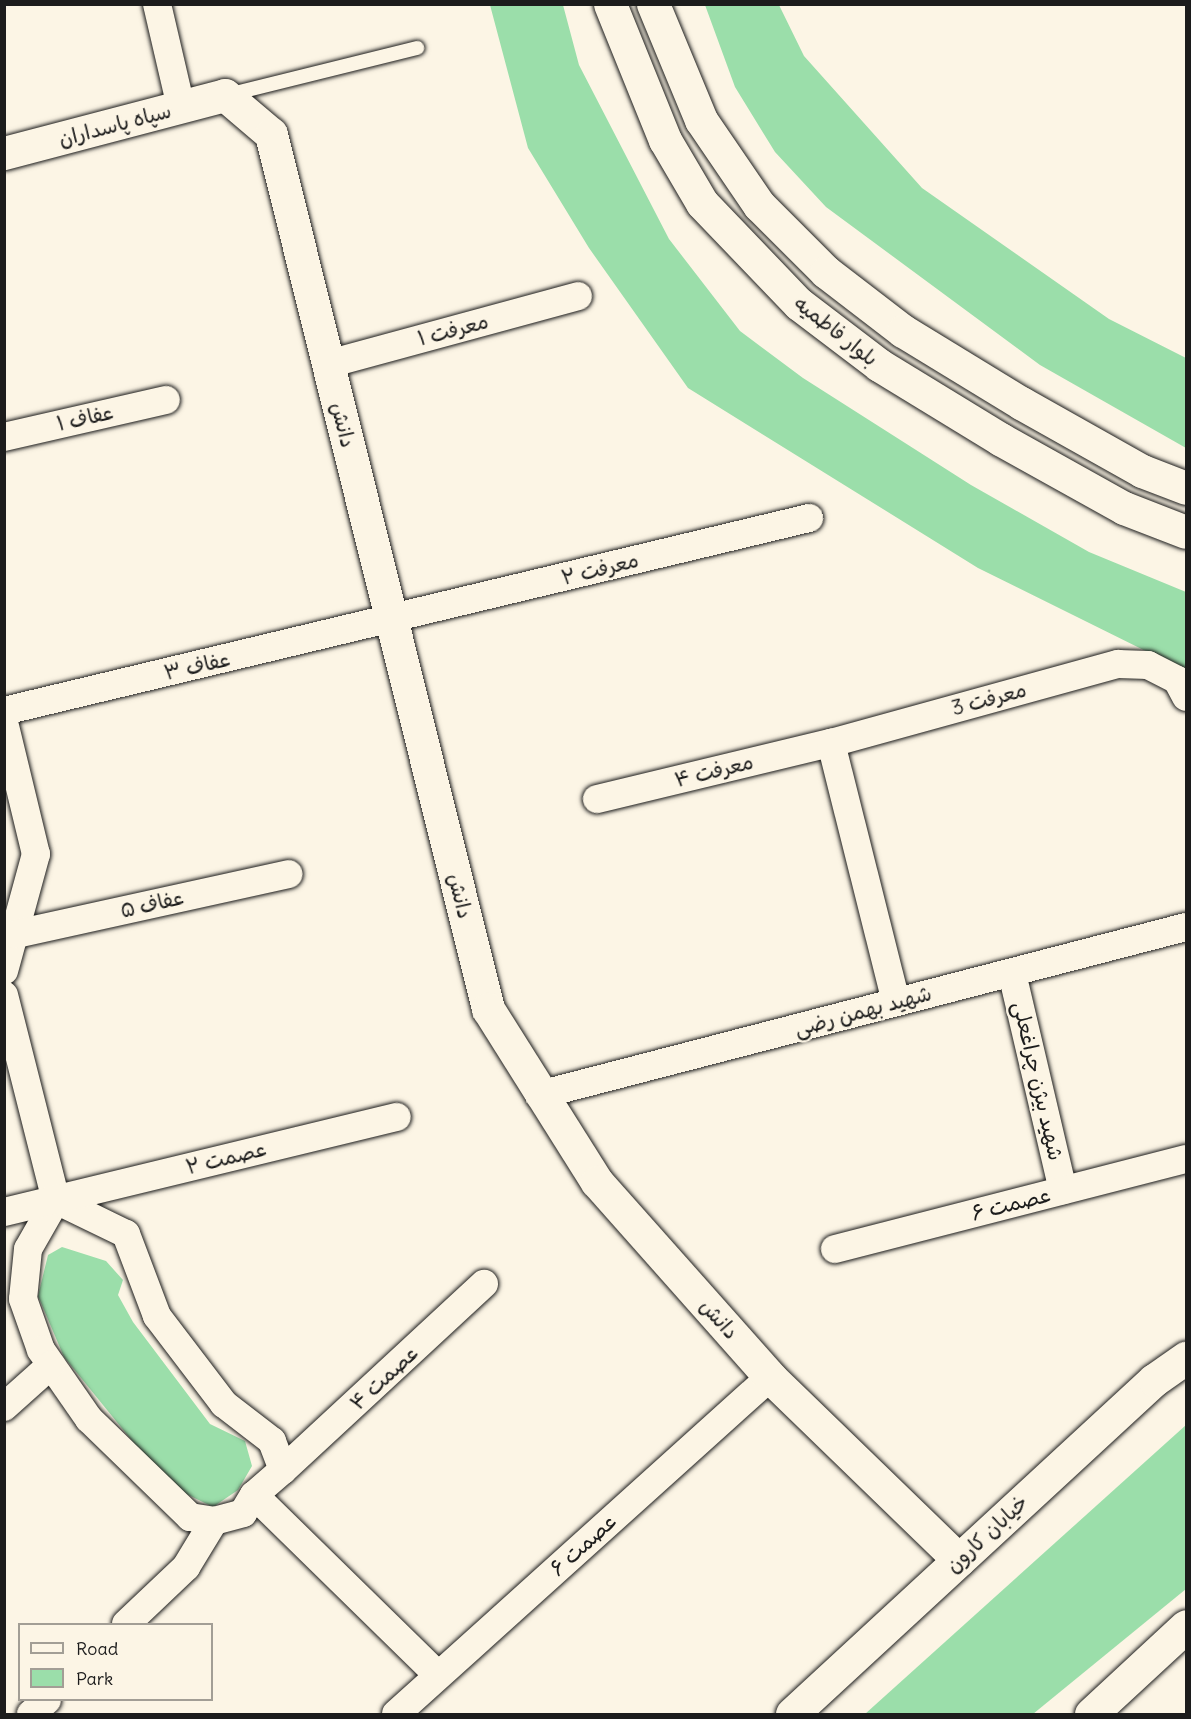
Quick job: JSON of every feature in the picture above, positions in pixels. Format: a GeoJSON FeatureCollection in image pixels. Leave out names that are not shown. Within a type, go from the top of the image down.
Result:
{"type":"FeatureCollection","features":[{"type":"Feature","properties":{"kind":"street"},"geometry":{"type":"LineString","coordinates":[[157,4],[181,107]]}},
{"type":"Feature","properties":{"kind":"street","name":"بلوار فاطمیه"},"geometry":{"type":"LineString","coordinates":[[610,4],[665,140],[702,203],[799,304],[879,365],[1000,439],[1124,508],[1186,532]]}},
{"type":"Feature","properties":{"kind":"street","name":"بلوار فاطمیه"},"geometry":{"type":"LineString","coordinates":[[653,4],[701,120],[759,205],[826,272],[903,331],[1021,404],[1142,471],[1186,488]]}},
{"type":"Feature","properties":{"kind":"street","name":"سپاه پاسداران"},"geometry":{"type":"LineString","coordinates":[[4,153],[225,95]]}},
{"type":"Feature","properties":{"kind":"street","name":"دانش"},"geometry":{"type":"LineString","coordinates":[[225,95],[271,134],[488,1009],[539,1095],[597,1182],[770,1377],[959,1560]]}},
{"type":"Feature","properties":{"kind":"street","name":"معرفت ۱"},"geometry":{"type":"LineString","coordinates":[[328,364],[578,296]]}},
{"type":"Feature","properties":{"kind":"street","name":"عفاف ۱"},"geometry":{"type":"LineString","coordinates":[[4,436],[166,400]]}},
{"type":"Feature","properties":{"kind":"street","name":"معرفت ۲"},"geometry":{"type":"LineString","coordinates":[[390,620],[809,518]]}},
{"type":"Feature","properties":{"kind":"street","name":"عفاف ۳"},"geometry":{"type":"LineString","coordinates":[[4,711],[390,620]]}},
{"type":"Feature","properties":{"kind":"street","name":"معرفت 3"},"geometry":{"type":"LineString","coordinates":[[831,743],[1118,663],[1148,665],[1177,680],[1186,697]]}},
{"type":"Feature","properties":{"kind":"street"},"geometry":{"type":"LineString","coordinates":[[4,722],[36,854],[16,934],[4,971]]}},
{"type":"Feature","properties":{"kind":"street"},"geometry":{"type":"LineString","coordinates":[[831,743],[896,1002]]}},
{"type":"Feature","properties":{"kind":"street","name":"معرفت ۴"},"geometry":{"type":"LineString","coordinates":[[597,799],[831,743]]}},
{"type":"Feature","properties":{"kind":"street","name":"عفاف ۵"},"geometry":{"type":"LineString","coordinates":[[16,934],[288,874]]}},
{"type":"Feature","properties":{"kind":"street","name":"شهید بهمن رضی"},"geometry":{"type":"LineString","coordinates":[[539,1095],[1186,927]]}},
{"type":"Feature","properties":{"kind":"street","name":"شهید بیژن چراغعلی"},"geometry":{"type":"LineString","coordinates":[[1012,973],[1063,1190]]}},
{"type":"Feature","properties":{"kind":"street"},"geometry":{"type":"LineString","coordinates":[[4,995],[56,1200],[28,1249],[24,1299],[51,1365],[89,1419],[190,1517],[214,1521],[186,1567],[127,1623]]}},
{"type":"Feature","properties":{"kind":"street","name":"عصمت ۲"},"geometry":{"type":"LineString","coordinates":[[4,1212],[397,1117]]}},
{"type":"Feature","properties":{"kind":"street","name":"عصمت ۶"},"geometry":{"type":"LineString","coordinates":[[835,1249],[1186,1159]]}},
{"type":"Feature","properties":{"kind":"street"},"geometry":{"type":"LineString","coordinates":[[56,1200],[126,1234],[157,1316],[224,1404],[272,1441],[283,1470]]}},
{"type":"Feature","properties":{"kind":"street","name":"عصمت ۴"},"geometry":{"type":"LineString","coordinates":[[214,1521],[243,1513],[254,1495],[484,1284]]}},
{"type":"Feature","properties":{"kind":"street","name":"خیابان کارون"},"geometry":{"type":"LineString","coordinates":[[792,1714],[1154,1380],[1186,1358]]}},
{"type":"Feature","properties":{"kind":"street"},"geometry":{"type":"LineString","coordinates":[[4,1407],[51,1365]]}},
{"type":"Feature","properties":{"kind":"street","name":"عصمت ۶"},"geometry":{"type":"LineString","coordinates":[[396,1714],[770,1377]]}},
{"type":"Feature","properties":{"kind":"street"},"geometry":{"type":"LineString","coordinates":[[254,1495],[438,1675]]}},
{"type":"Feature","properties":{"kind":"street"},"geometry":{"type":"LineString","coordinates":[[1091,1714],[1186,1626]]}},
{"type":"Feature","properties":{"kind":"street"},"geometry":{"type":"LineString","coordinates":[[31,1714],[46,1701]]}},
{"type":"Feature","properties":{"kind":"lane"},"geometry":{"type":"LineString","coordinates":[[225,95],[417,48]]}},
{"type":"Feature","properties":{"kind":"green space"},"geometry":{"type":"Polygon","coordinates":[[[490,5],[563,5],[579,65],[669,239],[740,331],[803,378],[971,485],[1089,552],[1186,592],[1186,671],[978,568],[688,388],[589,248],[528,148],[490,5]]]}},
{"type":"Feature","properties":{"kind":"green space"},"geometry":{"type":"Polygon","coordinates":[[[705,5],[779,5],[804,56],[922,188],[1109,319],[1186,358],[1186,448],[1040,365],[826,207],[775,152],[735,87],[705,5]]]}},
{"type":"Feature","properties":{"kind":"green space"},"geometry":{"type":"Polygon","coordinates":[[[62,1247],[106,1261],[123,1280],[118,1295],[133,1322],[210,1424],[245,1441],[252,1466],[238,1490],[213,1507],[168,1485],[64,1357],[38,1296],[48,1255],[62,1247]]]}},
{"type":"Feature","properties":{"kind":"green space"},"geometry":{"type":"Polygon","coordinates":[[[1186,1425],[1186,1589],[1033,1714],[865,1714],[1186,1425]]]}}]}
